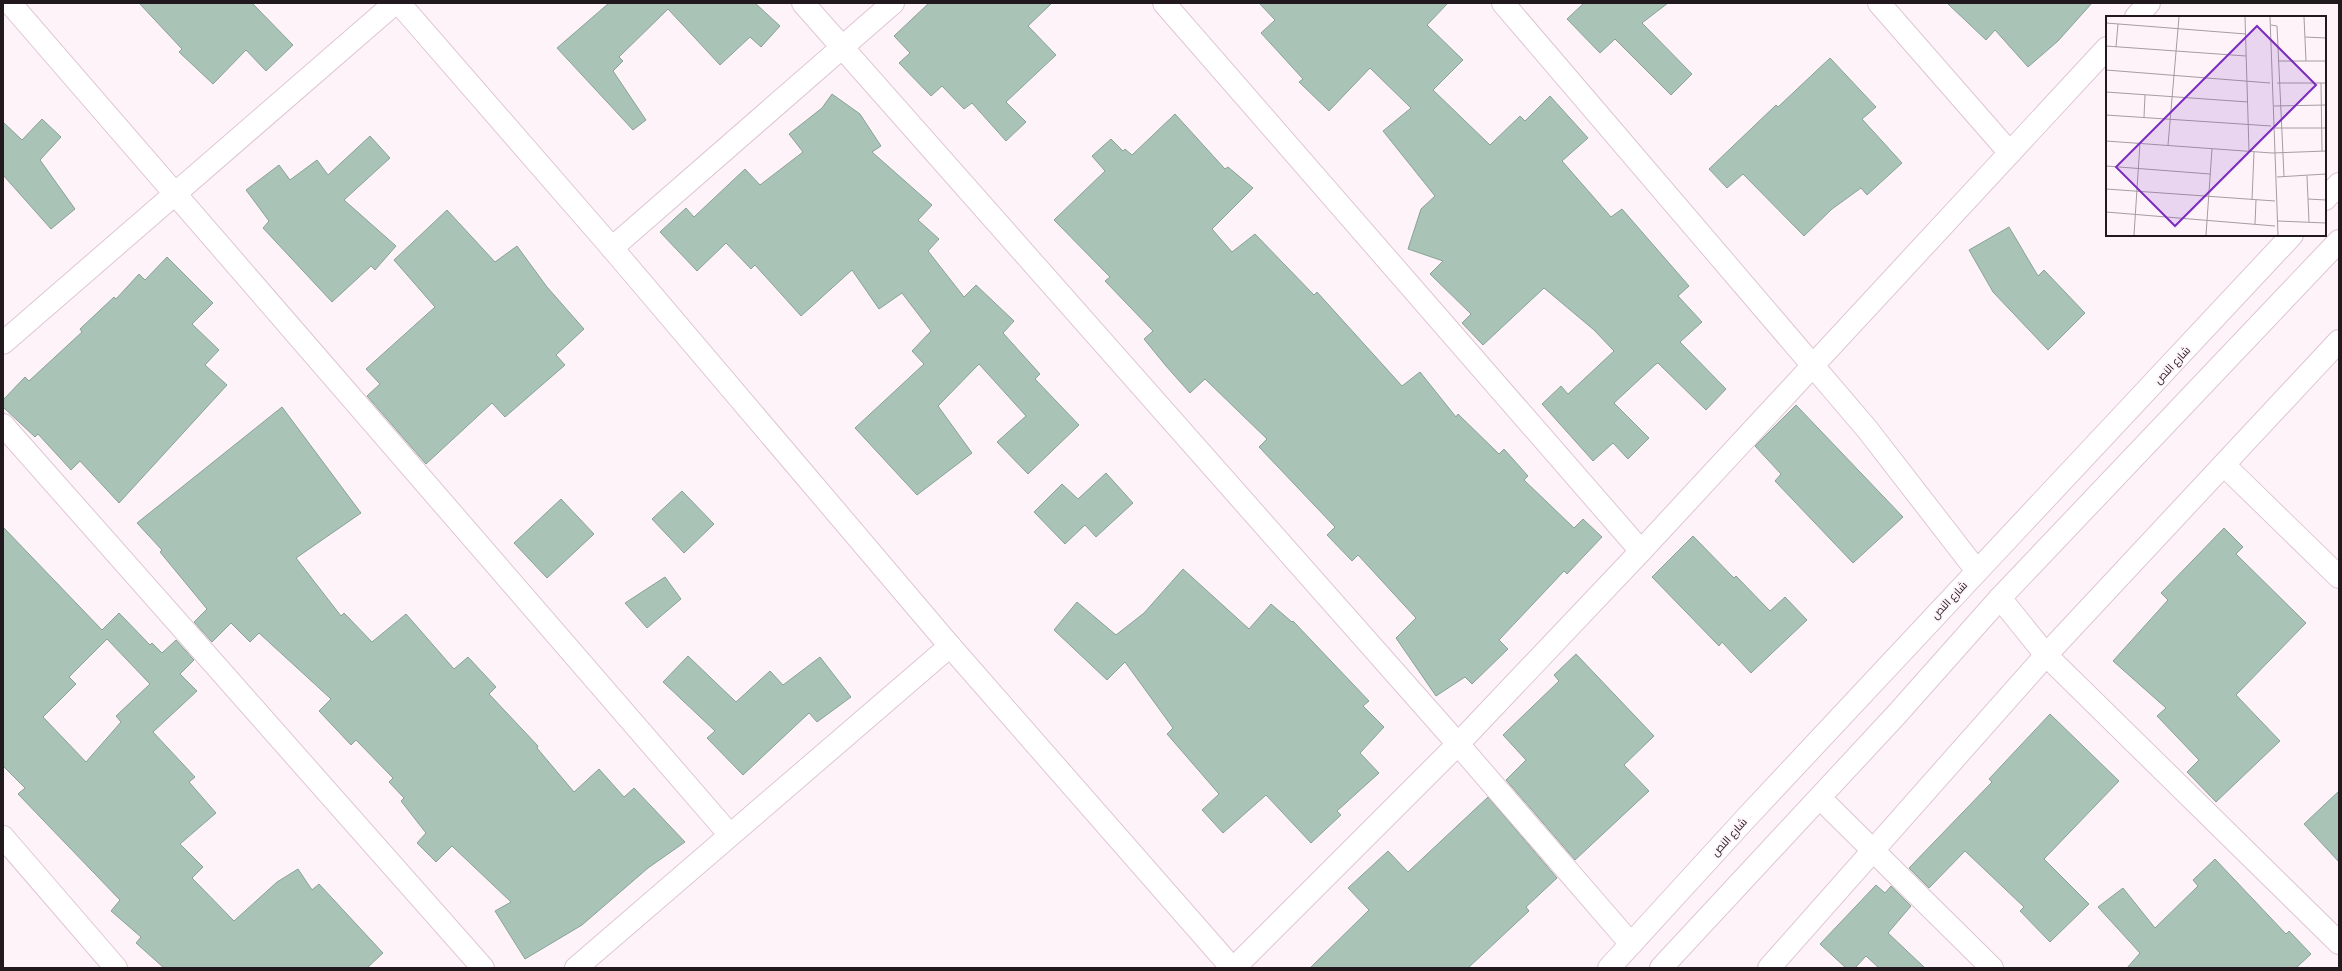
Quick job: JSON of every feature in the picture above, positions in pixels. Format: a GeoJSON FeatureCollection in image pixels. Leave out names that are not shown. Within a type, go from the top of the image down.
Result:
{"type":"FeatureCollection","features":[{"type":"Feature","properties":{"kind":"street"},"geometry":{"type":"LineString","coordinates":[[10,3],[730,835]]}},
{"type":"Feature","properties":{"kind":"street"},"geometry":{"type":"LineString","coordinates":[[3,344],[395,3]]}},
{"type":"Feature","properties":{"kind":"street"},"geometry":{"type":"LineString","coordinates":[[399,3],[612,248],[950,646],[1233,968],[1458,744],[1641,551],[2106,49]]}},
{"type":"Feature","properties":{"kind":"street"},"geometry":{"type":"LineString","coordinates":[[803,3],[1458,744],[1631,944]]}},
{"type":"Feature","properties":{"kind":"street"},"geometry":{"type":"LineString","coordinates":[[612,248],[893,3]]}},
{"type":"Feature","properties":{"kind":"street"},"geometry":{"type":"LineString","coordinates":[[1164,3],[1641,551]]}},
{"type":"Feature","properties":{"kind":"street"},"geometry":{"type":"LineString","coordinates":[[1503,3],[1867,429],[1977,571]]}},
{"type":"Feature","properties":{"kind":"street"},"geometry":{"type":"LineString","coordinates":[[1879,3],[2010,152]]}},
{"type":"Feature","properties":{"kind":"street"},"geometry":{"type":"LineString","coordinates":[[2137,16],[2149,3]]}},
{"type":"Feature","properties":{"kind":"street"},"geometry":{"type":"LineString","coordinates":[[2326,198],[2339,184]]}},
{"type":"Feature","properties":{"kind":"street","name":"شارع النص"},"geometry":{"type":"LineString","coordinates":[[1609,968],[1977,571],[2139,401],[2291,236]]}},
{"type":"Feature","properties":{"kind":"street"},"geometry":{"type":"LineString","coordinates":[[1661,968],[1820,798],[2000,598],[2339,241]]}},
{"type":"Feature","properties":{"kind":"street"},"geometry":{"type":"LineString","coordinates":[[1769,968],[1874,852],[2046,655],[2339,341]]}},
{"type":"Feature","properties":{"kind":"street"},"geometry":{"type":"LineString","coordinates":[[3,425],[483,968]]}},
{"type":"Feature","properties":{"kind":"street"},"geometry":{"type":"LineString","coordinates":[[2224,465],[2339,577]]}},
{"type":"Feature","properties":{"kind":"street"},"geometry":{"type":"LineString","coordinates":[[2000,598],[2046,655],[2339,943]]}},
{"type":"Feature","properties":{"kind":"street"},"geometry":{"type":"LineString","coordinates":[[576,968],[950,646]]}},
{"type":"Feature","properties":{"kind":"street"},"geometry":{"type":"LineString","coordinates":[[1820,798],[1992,968]]}},
{"type":"Feature","properties":{"kind":"street"},"geometry":{"type":"LineString","coordinates":[[3,837],[116,968]]}},
{"type":"Feature","properties":{"kind":"building"},"geometry":{"type":"Polygon","coordinates":[[[139,3],[252,3],[293,45],[266,71],[246,50],[213,84],[179,52],[182,49],[139,3]]]}},
{"type":"Feature","properties":{"kind":"building"},"geometry":{"type":"Polygon","coordinates":[[[609,3],[755,3],[780,26],[761,47],[750,37],[720,65],[668,9],[619,57],[623,61],[613,71],[646,120],[633,130],[557,48],[609,3]]]}},
{"type":"Feature","properties":{"kind":"building"},"geometry":{"type":"Polygon","coordinates":[[[929,3],[1052,3],[1028,26],[1056,55],[1006,102],[1026,122],[1006,141],[972,103],[964,109],[942,86],[931,96],[899,63],[910,53],[894,36],[929,3]]]}},
{"type":"Feature","properties":{"kind":"building"},"geometry":{"type":"Polygon","coordinates":[[[1259,3],[1448,3],[1427,25],[1463,60],[1433,90],[1490,145],[1520,116],[1525,121],[1550,96],[1588,138],[1562,161],[1611,217],[1622,209],[1689,286],[1678,296],[1702,322],[1680,342],[1726,389],[1706,410],[1658,363],[1656,364],[1614,403],[1649,438],[1628,459],[1613,443],[1593,461],[1542,404],[1561,386],[1568,394],[1614,351],[1594,330],[1544,288],[1483,345],[1462,323],[1471,314],[1430,274],[1443,261],[1408,249],[1421,209],[1435,196],[1383,131],[1411,108],[1370,68],[1329,111],[1299,82],[1303,79],[1261,33],[1275,20],[1259,3]]]}},
{"type":"Feature","properties":{"kind":"building"},"geometry":{"type":"Polygon","coordinates":[[[1584,3],[1668,3],[1642,23],[1692,74],[1671,95],[1615,39],[1600,53],[1567,19],[1584,3]]]}},
{"type":"Feature","properties":{"kind":"building"},"geometry":{"type":"Polygon","coordinates":[[[1947,3],[2092,3],[2058,41],[2028,67],[1995,30],[1986,40],[1947,3]]]}},
{"type":"Feature","properties":{"kind":"building"},"geometry":{"type":"Polygon","coordinates":[[[1830,58],[1876,107],[1862,119],[1902,163],[1867,195],[1861,188],[1832,209],[1804,236],[1743,174],[1727,188],[1709,169],[1776,105],[1778,107],[1830,58]]]}},
{"type":"Feature","properties":{"kind":"building"},"geometry":{"type":"Polygon","coordinates":[[[832,94],[860,114],[881,146],[872,152],[932,205],[918,220],[939,239],[928,251],[964,297],[976,285],[1014,321],[1003,333],[1040,374],[1035,379],[1079,425],[1028,474],[997,442],[1026,416],[979,364],[938,406],[972,453],[917,495],[855,428],[924,364],[912,351],[931,331],[902,293],[879,309],[852,270],[801,316],[755,265],[751,269],[726,243],[697,271],[660,232],[686,208],[694,217],[745,169],[760,185],[803,152],[789,134],[822,108],[832,94]]]}},
{"type":"Feature","properties":{"kind":"building"},"geometry":{"type":"Polygon","coordinates":[[[1175,114],[1225,169],[1228,167],[1253,188],[1212,229],[1232,252],[1255,234],[1314,295],[1317,292],[1402,386],[1420,372],[1456,417],[1458,414],[1499,454],[1504,449],[1528,476],[1524,480],[1574,528],[1583,519],[1602,537],[1567,574],[1564,571],[1499,640],[1508,649],[1472,684],[1465,677],[1436,696],[1396,638],[1416,618],[1358,555],[1352,561],[1327,535],[1335,527],[1259,447],[1267,439],[1205,379],[1190,393],[1144,339],[1153,331],[1105,281],[1110,277],[1054,220],[1105,171],[1092,156],[1111,139],[1123,151],[1125,149],[1132,155],[1175,114]]]}},
{"type":"Feature","properties":{"kind":"building"},"geometry":{"type":"Polygon","coordinates":[[[42,119],[61,137],[40,160],[75,209],[51,229],[3,175],[3,122],[22,140],[42,119]]]}},
{"type":"Feature","properties":{"kind":"building"},"geometry":{"type":"Polygon","coordinates":[[[370,136],[390,158],[344,200],[396,246],[375,270],[371,266],[332,302],[263,228],[269,221],[246,190],[279,165],[290,180],[317,160],[328,175],[370,136]]]}},
{"type":"Feature","properties":{"kind":"building"},"geometry":{"type":"Polygon","coordinates":[[[447,210],[495,262],[517,246],[547,287],[584,329],[556,355],[565,365],[505,417],[492,403],[426,464],[367,396],[380,384],[366,369],[435,307],[394,260],[447,210]]]}},
{"type":"Feature","properties":{"kind":"building"},"geometry":{"type":"Polygon","coordinates":[[[2009,227],[2038,276],[2044,270],[2085,313],[2048,350],[1993,292],[1969,250],[2009,227]]]}},
{"type":"Feature","properties":{"kind":"building"},"geometry":{"type":"Polygon","coordinates":[[[167,257],[213,303],[192,324],[219,350],[205,365],[227,385],[119,503],[80,461],[71,470],[38,434],[35,437],[3,407],[3,400],[25,377],[29,381],[82,332],[80,329],[114,297],[116,299],[139,274],[145,280],[167,257]]]}},
{"type":"Feature","properties":{"kind":"building"},"geometry":{"type":"Polygon","coordinates":[[[1796,405],[1903,517],[1853,563],[1775,481],[1781,474],[1755,446],[1796,405]]]}},
{"type":"Feature","properties":{"kind":"building"},"geometry":{"type":"Polygon","coordinates":[[[282,407],[361,513],[296,558],[341,616],[344,613],[372,642],[406,614],[454,669],[468,657],[496,687],[489,694],[538,746],[537,748],[574,792],[599,769],[624,797],[634,788],[685,842],[648,868],[582,925],[525,959],[495,911],[511,902],[452,846],[436,862],[417,843],[426,833],[401,801],[404,798],[389,782],[393,778],[356,740],[351,745],[319,711],[331,699],[259,633],[250,642],[231,623],[212,642],[194,622],[207,609],[160,552],[162,550],[137,523],[282,407]]]}},
{"type":"Feature","properties":{"kind":"building"},"geometry":{"type":"Polygon","coordinates":[[[1106,473],[1133,503],[1096,537],[1085,525],[1065,544],[1034,512],[1062,484],[1078,499],[1106,473]]]}},
{"type":"Feature","properties":{"kind":"building"},"geometry":{"type":"Polygon","coordinates":[[[682,491],[714,524],[684,553],[652,519],[682,491]]]}},
{"type":"Feature","properties":{"kind":"building"},"geometry":{"type":"Polygon","coordinates":[[[561,499],[594,534],[547,578],[514,543],[561,499]]]}},
{"type":"Feature","properties":{"kind":"building"},"geometry":{"type":"Polygon","coordinates":[[[3,527],[102,630],[119,613],[150,645],[152,643],[162,653],[176,640],[194,660],[180,674],[197,691],[153,732],[195,777],[189,782],[216,813],[180,844],[203,867],[192,878],[234,921],[277,882],[298,869],[312,890],[319,884],[383,953],[367,968],[164,968],[136,943],[141,937],[111,911],[120,900],[18,794],[25,788],[3,766],[3,527]],[[107,639],[69,677],[76,684],[43,717],[86,762],[121,722],[116,716],[150,684],[107,639]]]}},
{"type":"Feature","properties":{"kind":"building"},"geometry":{"type":"Polygon","coordinates":[[[2224,528],[2243,547],[2236,554],[2306,623],[2236,695],[2280,741],[2216,802],[2187,772],[2199,760],[2157,716],[2166,708],[2113,661],[2168,600],[2161,593],[2224,528]]]}},
{"type":"Feature","properties":{"kind":"building"},"geometry":{"type":"Polygon","coordinates":[[[1693,536],[1734,578],[1736,576],[1770,611],[1785,597],[1807,620],[1751,673],[1722,642],[1719,646],[1652,577],[1693,536]]]}},
{"type":"Feature","properties":{"kind":"building"},"geometry":{"type":"Polygon","coordinates":[[[1183,569],[1249,629],[1271,604],[1292,622],[1293,621],[1369,701],[1363,706],[1384,727],[1360,753],[1379,773],[1337,811],[1341,815],[1311,843],[1266,795],[1223,833],[1202,810],[1219,794],[1167,734],[1173,728],[1125,662],[1107,680],[1054,630],[1077,602],[1116,635],[1144,613],[1183,569]]]}},
{"type":"Feature","properties":{"kind":"building"},"geometry":{"type":"Polygon","coordinates":[[[665,577],[681,599],[647,628],[625,603],[665,577]]]}},
{"type":"Feature","properties":{"kind":"building"},"geometry":{"type":"Polygon","coordinates":[[[1576,654],[1654,736],[1624,765],[1649,791],[1575,860],[1506,780],[1526,760],[1503,735],[1559,681],[1554,675],[1576,654]]]}},
{"type":"Feature","properties":{"kind":"building"},"geometry":{"type":"Polygon","coordinates":[[[688,656],[736,702],[770,671],[783,685],[820,657],[851,697],[817,722],[809,713],[743,775],[707,738],[715,731],[663,682],[688,656]]]}},
{"type":"Feature","properties":{"kind":"building"},"geometry":{"type":"Polygon","coordinates":[[[2050,714],[2119,781],[2044,859],[2089,904],[2050,942],[2020,911],[2024,907],[1965,851],[1929,888],[1909,868],[1992,782],[1989,779],[2050,714]]]}},
{"type":"Feature","properties":{"kind":"building"},"geometry":{"type":"Polygon","coordinates":[[[2339,791],[2339,862],[2304,824],[2339,791]]]}},
{"type":"Feature","properties":{"kind":"building"},"geometry":{"type":"Polygon","coordinates":[[[1488,797],[1557,878],[1526,907],[1529,911],[1468,968],[1310,968],[1369,910],[1348,888],[1388,851],[1408,872],[1488,797]]]}},
{"type":"Feature","properties":{"kind":"building"},"geometry":{"type":"Polygon","coordinates":[[[2215,859],[2286,934],[2289,931],[2311,954],[2296,968],[2127,968],[2140,953],[2098,907],[2123,888],[2155,928],[2198,886],[2193,880],[2215,859]]]}},
{"type":"Feature","properties":{"kind":"building"},"geometry":{"type":"Polygon","coordinates":[[[1876,885],[1885,893],[1891,886],[1911,906],[1888,933],[1925,968],[1879,968],[1866,956],[1855,968],[1846,968],[1820,944],[1876,885]]]}}]}
